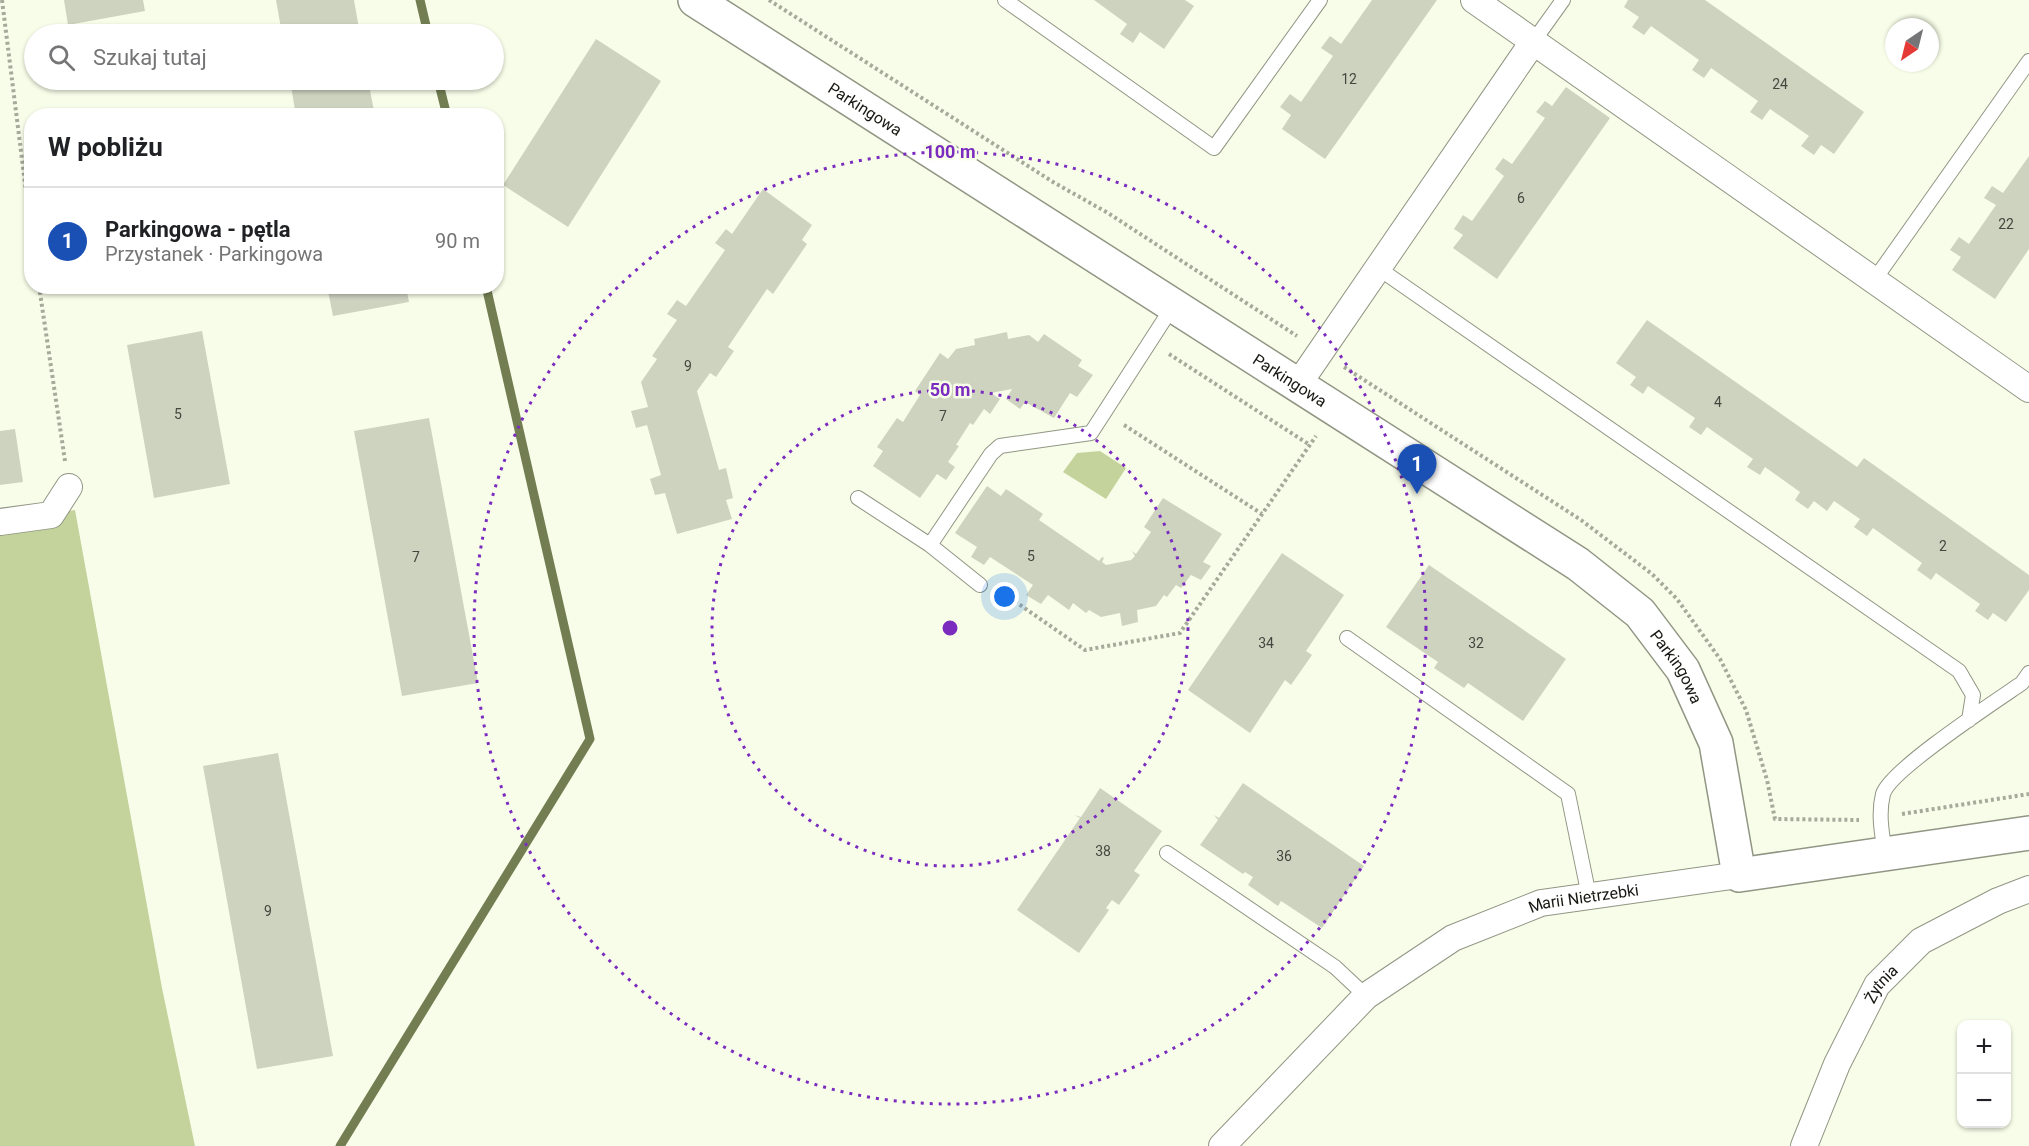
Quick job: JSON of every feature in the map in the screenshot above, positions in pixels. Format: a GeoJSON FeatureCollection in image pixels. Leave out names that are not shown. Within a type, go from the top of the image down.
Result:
{"type":"FeatureCollection","features":[{"type":"Feature","properties":{"kind":"street","name":"Parkingowa"},"geometry":{"type":"LineString","coordinates":[[695,0],[1578,564],[1640,613],[1683,670],[1716,743],[1739,875]]}},
{"type":"Feature","properties":{"kind":"street"},"geometry":{"type":"LineString","coordinates":[[1474,0],[2029,389]]}},
{"type":"Feature","properties":{"kind":"street"},"geometry":{"type":"LineString","coordinates":[[1297,386],[1533,42]]}},
{"type":"Feature","properties":{"kind":"street"},"geometry":{"type":"LineString","coordinates":[[0,522],[51,515],[69,487]]}},
{"type":"Feature","properties":{"kind":"street","name":"Marii Nietrzebki"},"geometry":{"type":"LineString","coordinates":[[1222,1146],[1366,996],[1453,938],[1540,903],[2029,833]]}},
{"type":"Feature","properties":{"kind":"street","name":"Żytnia"},"geometry":{"type":"LineString","coordinates":[[1804,1146],[1837,1064],[1877,985],[1921,941],[1998,901],[2029,889]]}},
{"type":"Feature","properties":{"kind":"lane"},"geometry":{"type":"LineString","coordinates":[[1005,0],[1214,148],[1320,0]]}},
{"type":"Feature","properties":{"kind":"lane"},"geometry":{"type":"LineString","coordinates":[[1533,42],[1563,0]]}},
{"type":"Feature","properties":{"kind":"lane"},"geometry":{"type":"LineString","coordinates":[[1875,279],[2029,61]]}},
{"type":"Feature","properties":{"kind":"lane"},"geometry":{"type":"LineString","coordinates":[[1378,268],[1959,671],[1973,694],[1970,720]]}},
{"type":"Feature","properties":{"kind":"lane"},"geometry":{"type":"LineString","coordinates":[[930,545],[991,454],[1000,446],[1091,433],[1173,306]]}},
{"type":"Feature","properties":{"kind":"lane"},"geometry":{"type":"LineString","coordinates":[[858,498],[930,545],[980,585]]}},
{"type":"Feature","properties":{"kind":"lane"},"geometry":{"type":"LineString","coordinates":[[1347,638],[1568,794],[1589,896]]}},
{"type":"Feature","properties":{"kind":"lane"},"geometry":{"type":"LineString","coordinates":[[1886,853],[1880,820],[1884,792],[1916,758],[2022,683],[2029,673]]}},
{"type":"Feature","properties":{"kind":"lane"},"geometry":{"type":"LineString","coordinates":[[1167,853],[1335,967],[1366,996]]}},
{"type":"Feature","properties":{"kind":"path"},"geometry":{"type":"LineString","coordinates":[[2,0],[24,176]]}},
{"type":"Feature","properties":{"kind":"path"},"geometry":{"type":"LineString","coordinates":[[40,294],[69,487]]}},
{"type":"Feature","properties":{"kind":"path"},"geometry":{"type":"LineString","coordinates":[[1150,342],[1310,445]]}},
{"type":"Feature","properties":{"kind":"path"},"geometry":{"type":"LineString","coordinates":[[980,585],[990,584],[1085,650],[1180,633],[1358,376]]}},
{"type":"Feature","properties":{"kind":"path"},"geometry":{"type":"LineString","coordinates":[[1105,412],[1262,514]]}},
{"type":"Feature","properties":{"kind":"green space"},"geometry":{"type":"Polygon","coordinates":[[[1100,451],[1126,468],[1106,499],[1063,472],[1077,453],[1100,451]]]}},
{"type":"Feature","properties":{"kind":"green space"},"geometry":{"type":"Polygon","coordinates":[[[75,510],[162,988],[195,1146],[0,1146],[0,522],[75,510]]]}},
{"type":"Feature","properties":{"kind":"building"},"geometry":{"type":"Polygon","coordinates":[[[64,0],[143,0],[145,11],[68,24],[64,0]]]}},
{"type":"Feature","properties":{"kind":"building"},"geometry":{"type":"Polygon","coordinates":[[[276,0],[354,0],[358,24],[280,24],[276,0]]]}},
{"type":"Feature","properties":{"kind":"building"},"geometry":{"type":"Polygon","coordinates":[[[1094,0],[1185,0],[1194,6],[1164,49],[1140,32],[1133,43],[1120,34],[1127,24],[1094,0]]]}},
{"type":"Feature","properties":{"kind":"building"},"geometry":{"type":"Polygon","coordinates":[[[1372,0],[1437,0],[1325,159],[1282,129],[1291,115],[1280,107],[1290,94],[1301,102],[1333,56],[1321,48],[1330,36],[1341,44],[1372,0]]]}},
{"type":"Feature","properties":{"kind":"building"},"geometry":{"type":"Polygon","coordinates":[[[1628,0],[1705,0],[1864,112],[1834,154],[1821,145],[1814,155],[1801,146],[1809,136],[1770,109],[1762,120],[1750,112],[1758,101],[1711,68],[1704,78],[1692,70],[1699,60],[1651,26],[1644,35],[1632,27],[1639,17],[1624,7],[1628,0]]]}},
{"type":"Feature","properties":{"kind":"building"},"geometry":{"type":"Polygon","coordinates":[[[596,39],[661,81],[568,227],[504,186],[596,39]]]}},
{"type":"Feature","properties":{"kind":"building"},"geometry":{"type":"Polygon","coordinates":[[[1566,87],[1610,118],[1497,279],[1453,248],[1463,235],[1454,229],[1463,215],[1472,221],[1504,176],[1495,169],[1503,158],[1512,164],[1545,118],[1536,112],[1545,101],[1552,106],[1566,87]]]}},
{"type":"Feature","properties":{"kind":"building"},"geometry":{"type":"Polygon","coordinates":[[[292,90],[370,90],[373,108],[295,108],[292,90]]]}},
{"type":"Feature","properties":{"kind":"building"},"geometry":{"type":"Polygon","coordinates":[[[2029,156],[2029,249],[1995,299],[1952,270],[1961,257],[1950,250],[1959,237],[1969,244],[1996,205],[1984,198],[1992,186],[2003,193],[2029,156]]]}},
{"type":"Feature","properties":{"kind":"building"},"geometry":{"type":"Polygon","coordinates":[[[763,189],[812,225],[802,240],[807,244],[773,294],[767,289],[728,347],[734,351],[716,377],[710,373],[697,391],[719,470],[726,468],[733,498],[726,500],[732,519],[677,534],[665,493],[655,495],[650,479],[661,475],[647,425],[636,428],[631,411],[648,407],[641,382],[657,359],[652,356],[677,320],[667,314],[677,300],[686,306],[725,250],[715,243],[726,229],[732,234],[763,189]]]}},
{"type":"Feature","properties":{"kind":"building"},"geometry":{"type":"Polygon","coordinates":[[[329,294],[408,294],[409,302],[333,316],[329,294]]]}},
{"type":"Feature","properties":{"kind":"building"},"geometry":{"type":"Polygon","coordinates":[[[1647,320],[1857,467],[1864,458],[2029,575],[2029,590],[2006,622],[1993,613],[1988,620],[1975,611],[1980,604],[1936,573],[1931,580],[1917,570],[1922,563],[1873,528],[1867,536],[1854,527],[1860,519],[1834,501],[1827,511],[1814,501],[1808,509],[1795,500],[1800,492],[1765,467],[1760,475],[1747,467],[1753,459],[1707,427],[1701,435],[1689,427],[1695,418],[1648,386],[1643,394],[1630,385],[1636,377],[1616,363],[1647,320]]]}},
{"type":"Feature","properties":{"kind":"building"},"geometry":{"type":"Polygon","coordinates":[[[202,331],[230,484],[154,498],[127,345],[202,331]]]}},
{"type":"Feature","properties":{"kind":"building"},"geometry":{"type":"Polygon","coordinates":[[[1007,332],[1008,339],[1029,335],[1038,342],[1044,334],[1082,360],[1078,366],[1093,375],[1077,397],[1070,393],[1054,418],[1025,402],[1020,409],[1006,399],[1012,389],[991,393],[1000,399],[990,414],[984,409],[973,425],[970,423],[948,462],[955,467],[946,480],[937,474],[920,498],[873,466],[883,451],[877,447],[897,418],[903,422],[920,395],[915,391],[940,353],[948,359],[956,349],[975,345],[974,339],[1007,332]]]}},
{"type":"Feature","properties":{"kind":"building"},"geometry":{"type":"Polygon","coordinates":[[[429,418],[478,683],[402,696],[354,431],[429,418]]]}},
{"type":"Feature","properties":{"kind":"building"},"geometry":{"type":"Polygon","coordinates":[[[15,429],[23,482],[0,485],[0,431],[15,429]]]}},
{"type":"Feature","properties":{"kind":"building"},"geometry":{"type":"Polygon","coordinates":[[[987,486],[1001,496],[1006,489],[1043,514],[1039,520],[1099,561],[1102,557],[1104,558],[1102,562],[1106,565],[1131,560],[1135,556],[1132,551],[1136,554],[1151,532],[1144,527],[1163,498],[1222,534],[1203,562],[1211,566],[1201,580],[1191,575],[1181,588],[1176,585],[1156,606],[1137,610],[1138,622],[1122,626],[1120,613],[1101,617],[1089,610],[1086,613],[1073,603],[1069,610],[1048,595],[1041,604],[1026,595],[1033,585],[990,557],[984,565],[971,557],[977,547],[955,533],[987,486]]]}},
{"type":"Feature","properties":{"kind":"building"},"geometry":{"type":"Polygon","coordinates":[[[1282,553],[1344,595],[1306,651],[1312,655],[1291,685],[1285,680],[1250,733],[1188,690],[1282,553]]]}},
{"type":"Feature","properties":{"kind":"building"},"geometry":{"type":"Polygon","coordinates":[[[1429,565],[1566,659],[1523,721],[1468,683],[1464,688],[1434,668],[1438,662],[1386,627],[1429,565]]]}},
{"type":"Feature","properties":{"kind":"building"},"geometry":{"type":"Polygon","coordinates":[[[278,753],[333,1056],[257,1069],[203,766],[278,753]]]}},
{"type":"Feature","properties":{"kind":"building"},"geometry":{"type":"Polygon","coordinates":[[[1243,783],[1364,866],[1322,928],[1281,901],[1278,906],[1248,885],[1253,877],[1245,872],[1243,874],[1200,845],[1218,820],[1214,815],[1219,818],[1243,783]]]}},
{"type":"Feature","properties":{"kind":"building"},"geometry":{"type":"Polygon","coordinates":[[[1100,788],[1162,831],[1134,871],[1140,875],[1119,905],[1112,900],[1106,908],[1109,910],[1079,953],[1017,910],[1080,818],[1074,815],[1081,817],[1100,788]]]}},
{"type":"Feature","properties":{"kind":"waterway"},"geometry":{"type":"LineString","coordinates":[[420,0],[426,24]]}},
{"type":"Feature","properties":{"kind":"waterway"},"geometry":{"type":"LineString","coordinates":[[440,90],[445,108]]}},
{"type":"Feature","properties":{"kind":"waterway"},"geometry":{"type":"LineString","coordinates":[[340,1146],[590,739],[488,294]]}},
{"type":"Feature","properties":{"kind":"place","name":"Parkingowa - pętla"},"geometry":{"type":"Point","coordinates":[1417,494]}}]}
